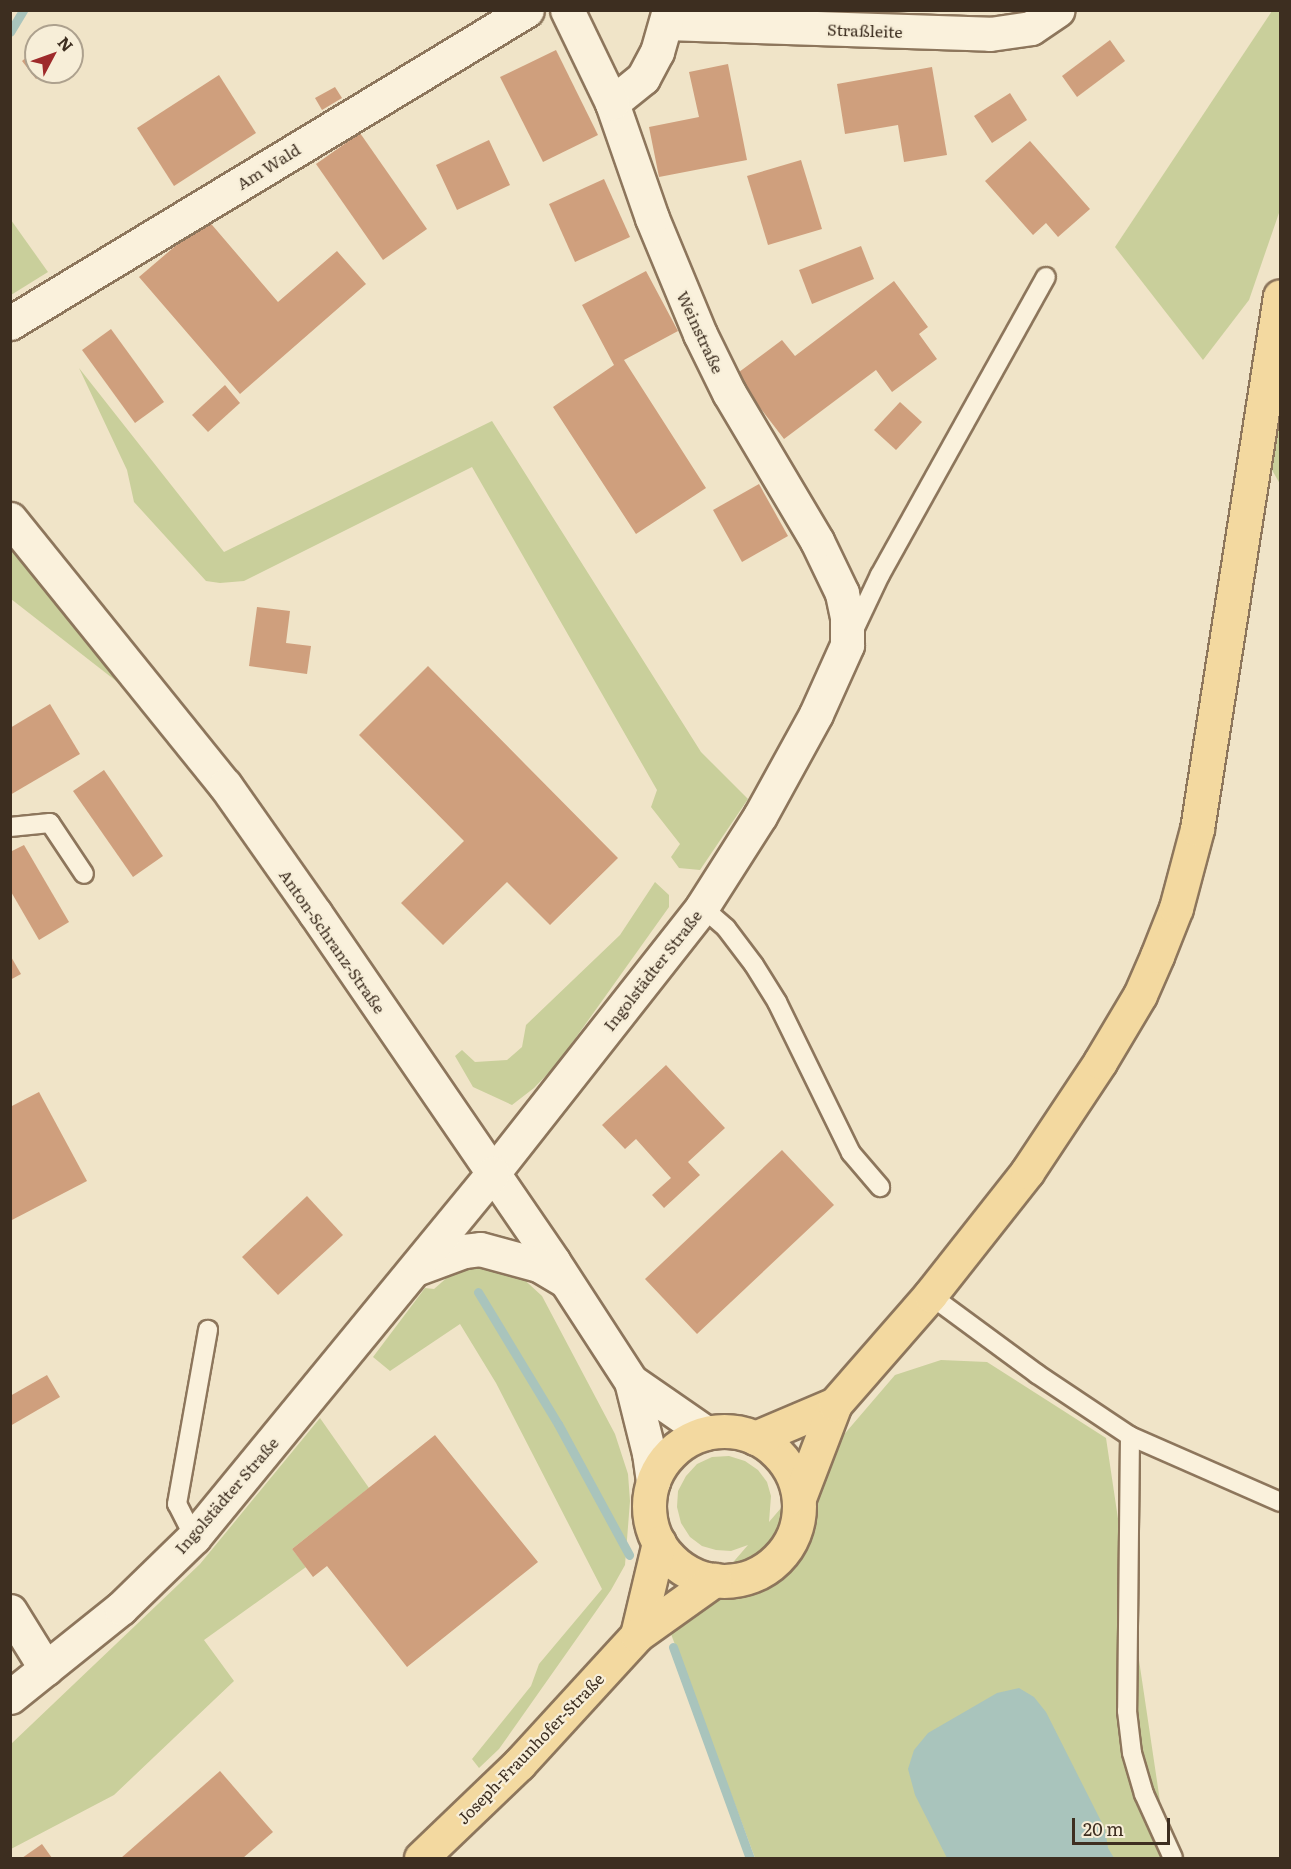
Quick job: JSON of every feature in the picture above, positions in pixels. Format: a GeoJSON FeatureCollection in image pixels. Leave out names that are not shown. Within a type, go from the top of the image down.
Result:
{"type":"FeatureCollection","features":[{"type":"Feature","properties":{"kind":"main road"},"geometry":{"type":"LineString","coordinates":[[799,1498],[794,1477],[782,1459],[755,1438],[731,1431],[706,1433],[688,1440],[673,1451],[661,1465],[653,1482],[650,1513],[659,1543],[682,1568],[714,1580],[747,1577],[776,1560],[795,1532],[799,1498],[835,1404],[930,1295],[1027,1172],[1101,1062],[1140,996],[1176,908],[1197,828],[1281,296]]}},
{"type":"Feature","properties":{"kind":"main road"},"geometry":{"type":"LineString","coordinates":[[755,1438],[835,1404]]}},
{"type":"Feature","properties":{"kind":"main road","name":"Joseph-Fraunhofer-Straße"},"geometry":{"type":"LineString","coordinates":[[637,1635],[659,1543]]}},
{"type":"Feature","properties":{"kind":"main road","name":"Joseph-Fraunhofer-Straße"},"geometry":{"type":"LineString","coordinates":[[421,1858],[519,1764],[637,1635],[714,1580]]}},
{"type":"Feature","properties":{"kind":"street","name":"Am Wald"},"geometry":{"type":"LineString","coordinates":[[10,323],[527,10]]}},
{"type":"Feature","properties":{"kind":"street","name":"Weinstraße"},"geometry":{"type":"LineString","coordinates":[[567,10],[612,103],[652,218],[700,334],[729,393],[817,541],[842,593],[847,617],[847,645]]}},
{"type":"Feature","properties":{"kind":"street","name":"Straßleite"},"geometry":{"type":"LineString","coordinates":[[612,103],[643,78],[657,52],[668,17],[990,34],[1031,28],[1058,10]]}},
{"type":"Feature","properties":{"kind":"street","name":"Anton-Schranz-Straße"},"geometry":{"type":"LineString","coordinates":[[10,519],[225,785],[566,1281],[631,1380],[649,1453],[653,1482]]}},
{"type":"Feature","properties":{"kind":"street","name":"Ingolstädter Straße"},"geometry":{"type":"LineString","coordinates":[[10,1697],[121,1608],[194,1537],[417,1269],[702,907],[760,816],[816,714],[847,645]]}},
{"type":"Feature","properties":{"kind":"street","name":"Ingolstädter Straße"},"geometry":{"type":"LineString","coordinates":[[417,1269],[452,1255],[480,1249],[539,1265],[566,1281]]}},
{"type":"Feature","properties":{"kind":"street","name":"Anton-Schranz-Straße"},"geometry":{"type":"LineString","coordinates":[[631,1380],[706,1433]]}},
{"type":"Feature","properties":{"kind":"street"},"geometry":{"type":"LineString","coordinates":[[10,1611],[46,1669]]}},
{"type":"Feature","properties":{"kind":"lane"},"geometry":{"type":"LineString","coordinates":[[847,645],[880,575],[1046,277]]}},
{"type":"Feature","properties":{"kind":"lane"},"geometry":{"type":"LineString","coordinates":[[10,827],[50,823],[84,874]]}},
{"type":"Feature","properties":{"kind":"lane"},"geometry":{"type":"LineString","coordinates":[[702,907],[726,928],[754,964],[777,1002],[851,1153],[880,1186]]}},
{"type":"Feature","properties":{"kind":"lane"},"geometry":{"type":"LineString","coordinates":[[930,1295],[1037,1374],[1130,1436],[1281,1502]]}},
{"type":"Feature","properties":{"kind":"lane"},"geometry":{"type":"LineString","coordinates":[[194,1537],[177,1504],[208,1330]]}},
{"type":"Feature","properties":{"kind":"lane"},"geometry":{"type":"LineString","coordinates":[[1130,1436],[1127,1711],[1132,1753],[1144,1794],[1173,1858]]}},
{"type":"Feature","properties":{"kind":"green space"},"geometry":{"type":"Polygon","coordinates":[[[1272,11],[1280,11],[1280,210],[1249,300],[1203,360],[1115,247],[1272,11]]]}},
{"type":"Feature","properties":{"kind":"green space"},"geometry":{"type":"Polygon","coordinates":[[[11,220],[48,272],[10,295],[11,220]]]}},
{"type":"Feature","properties":{"kind":"green space"},"geometry":{"type":"Polygon","coordinates":[[[79,368],[224,552],[492,421],[701,752],[748,799],[700,870],[679,868],[671,857],[680,844],[651,807],[657,790],[472,467],[244,581],[220,583],[206,581],[134,502],[127,470],[79,368]]]}},
{"type":"Feature","properties":{"kind":"green space"},"geometry":{"type":"Polygon","coordinates":[[[1280,371],[1280,484],[1268,463],[1280,371]]]}},
{"type":"Feature","properties":{"kind":"green space"},"geometry":{"type":"Polygon","coordinates":[[[10,540],[134,695],[11,599],[10,540]]]}},
{"type":"Feature","properties":{"kind":"green space"},"geometry":{"type":"Polygon","coordinates":[[[655,882],[669,895],[669,907],[557,1064],[534,1088],[512,1105],[473,1087],[455,1056],[462,1050],[475,1062],[507,1060],[522,1047],[526,1025],[620,935],[655,882]]]}},
{"type":"Feature","properties":{"kind":"green space"},"geometry":{"type":"Polygon","coordinates":[[[489,1262],[516,1272],[542,1296],[615,1434],[628,1474],[630,1501],[625,1565],[611,1590],[499,1749],[479,1768],[472,1759],[531,1686],[539,1664],[602,1589],[496,1383],[460,1324],[390,1371],[373,1357],[425,1288],[434,1289],[450,1275],[468,1266],[489,1262]]]}},
{"type":"Feature","properties":{"kind":"green space"},"geometry":{"type":"Polygon","coordinates":[[[941,1360],[987,1362],[1106,1438],[1161,1808],[1171,1858],[755,1858],[671,1634],[748,1545],[731,1551],[716,1550],[702,1546],[690,1537],[681,1523],[677,1507],[678,1491],[686,1476],[697,1464],[712,1457],[729,1456],[745,1461],[758,1470],[767,1482],[771,1496],[769,1522],[895,1375],[941,1360]]]}},
{"type":"Feature","properties":{"kind":"green space"},"geometry":{"type":"Polygon","coordinates":[[[320,1418],[369,1488],[292,1549],[306,1567],[204,1640],[234,1681],[114,1795],[11,1849],[11,1744],[200,1564],[320,1418]]]}},
{"type":"Feature","properties":{"kind":"water"},"geometry":{"type":"Polygon","coordinates":[[[1019,1688],[1034,1697],[1046,1712],[1105,1829],[1108,1848],[1114,1858],[947,1858],[915,1795],[908,1769],[914,1750],[928,1733],[997,1693],[1019,1688]]]}},
{"type":"Feature","properties":{"kind":"building"},"geometry":{"type":"Polygon","coordinates":[[[1110,40],[1125,61],[1077,97],[1062,76],[1110,40]]]}},
{"type":"Feature","properties":{"kind":"building"},"geometry":{"type":"Polygon","coordinates":[[[556,50],[598,135],[543,162],[500,77],[556,50]]]}},
{"type":"Feature","properties":{"kind":"building"},"geometry":{"type":"Polygon","coordinates":[[[728,64],[747,160],[659,177],[649,127],[699,117],[689,72],[728,64]]]}},
{"type":"Feature","properties":{"kind":"building"},"geometry":{"type":"Polygon","coordinates":[[[932,67],[947,155],[904,162],[898,125],[845,134],[837,84],[932,67]]]}},
{"type":"Feature","properties":{"kind":"building"},"geometry":{"type":"Polygon","coordinates":[[[219,75],[256,133],[174,186],[137,128],[219,75]]]}},
{"type":"Feature","properties":{"kind":"building"},"geometry":{"type":"Polygon","coordinates":[[[335,87],[342,98],[322,110],[315,98],[335,87]]]}},
{"type":"Feature","properties":{"kind":"building"},"geometry":{"type":"Polygon","coordinates":[[[1010,93],[1027,120],[992,143],[974,116],[1010,93]]]}},
{"type":"Feature","properties":{"kind":"building"},"geometry":{"type":"Polygon","coordinates":[[[360,133],[427,229],[383,260],[316,164],[360,133]]]}},
{"type":"Feature","properties":{"kind":"building"},"geometry":{"type":"Polygon","coordinates":[[[489,140],[510,185],[457,210],[436,165],[489,140]]]}},
{"type":"Feature","properties":{"kind":"building"},"geometry":{"type":"Polygon","coordinates":[[[1030,141],[1090,209],[1058,237],[1046,223],[1033,235],[985,181],[1030,141]]]}},
{"type":"Feature","properties":{"kind":"building"},"geometry":{"type":"Polygon","coordinates":[[[801,160],[822,229],[768,245],[747,176],[801,160]]]}},
{"type":"Feature","properties":{"kind":"building"},"geometry":{"type":"Polygon","coordinates":[[[604,179],[630,237],[575,262],[549,204],[604,179]]]}},
{"type":"Feature","properties":{"kind":"building"},"geometry":{"type":"Polygon","coordinates":[[[207,219],[278,302],[337,251],[366,284],[240,394],[139,277],[207,219]]]}},
{"type":"Feature","properties":{"kind":"building"},"geometry":{"type":"Polygon","coordinates":[[[861,246],[874,279],[812,304],[799,270],[861,246]]]}},
{"type":"Feature","properties":{"kind":"building"},"geometry":{"type":"Polygon","coordinates":[[[646,271],[678,331],[624,360],[706,488],[636,534],[553,407],[614,365],[582,305],[646,271]]]}},
{"type":"Feature","properties":{"kind":"building"},"geometry":{"type":"Polygon","coordinates":[[[894,281],[928,327],[919,334],[937,359],[892,392],[876,370],[784,439],[735,375],[782,340],[795,356],[894,281]]]}},
{"type":"Feature","properties":{"kind":"building"},"geometry":{"type":"Polygon","coordinates":[[[111,329],[164,402],[135,423],[82,350],[111,329]]]}},
{"type":"Feature","properties":{"kind":"building"},"geometry":{"type":"Polygon","coordinates":[[[225,385],[240,403],[208,432],[192,415],[225,385]]]}},
{"type":"Feature","properties":{"kind":"building"},"geometry":{"type":"Polygon","coordinates":[[[900,402],[922,422],[896,450],[874,430],[900,402]]]}},
{"type":"Feature","properties":{"kind":"building"},"geometry":{"type":"Polygon","coordinates":[[[759,484],[788,536],[742,562],[713,510],[759,484]]]}},
{"type":"Feature","properties":{"kind":"building"},"geometry":{"type":"Polygon","coordinates":[[[257,607],[290,611],[286,643],[311,646],[307,674],[249,666],[257,607]]]}},
{"type":"Feature","properties":{"kind":"building"},"geometry":{"type":"Polygon","coordinates":[[[428,666],[618,858],[550,925],[507,882],[443,945],[401,903],[464,841],[359,735],[428,666]]]}},
{"type":"Feature","properties":{"kind":"building"},"geometry":{"type":"Polygon","coordinates":[[[50,704],[80,754],[10,795],[10,728],[50,704]]]}},
{"type":"Feature","properties":{"kind":"building"},"geometry":{"type":"Polygon","coordinates":[[[104,770],[163,856],[133,877],[73,791],[104,770]]]}},
{"type":"Feature","properties":{"kind":"building"},"geometry":{"type":"Polygon","coordinates":[[[24,845],[69,922],[39,940],[10,890],[10,852],[24,845]]]}},
{"type":"Feature","properties":{"kind":"building"},"geometry":{"type":"Polygon","coordinates":[[[10,955],[21,974],[10,980],[10,955]]]}},
{"type":"Feature","properties":{"kind":"building"},"geometry":{"type":"Polygon","coordinates":[[[666,1065],[725,1128],[688,1162],[700,1175],[664,1208],[652,1195],[671,1178],[636,1139],[625,1149],[602,1125],[666,1065]]]}},
{"type":"Feature","properties":{"kind":"building"},"geometry":{"type":"Polygon","coordinates":[[[39,1092],[87,1181],[10,1221],[10,1107],[39,1092]]]}},
{"type":"Feature","properties":{"kind":"building"},"geometry":{"type":"Polygon","coordinates":[[[782,1150],[834,1205],[697,1334],[645,1279],[782,1150]]]}},
{"type":"Feature","properties":{"kind":"building"},"geometry":{"type":"Polygon","coordinates":[[[307,1196],[343,1235],[278,1295],[242,1257],[307,1196]]]}},
{"type":"Feature","properties":{"kind":"building"},"geometry":{"type":"Polygon","coordinates":[[[47,1375],[60,1397],[10,1426],[10,1396],[47,1375]]]}},
{"type":"Feature","properties":{"kind":"building"},"geometry":{"type":"Polygon","coordinates":[[[435,1435],[538,1562],[407,1667],[327,1566],[313,1577],[292,1549],[435,1435]]]}},
{"type":"Feature","properties":{"kind":"building"},"geometry":{"type":"Polygon","coordinates":[[[220,1771],[273,1832],[243,1858],[121,1858],[220,1771]]]}},
{"type":"Feature","properties":{"kind":"building"},"geometry":{"type":"Polygon","coordinates":[[[42,1844],[52,1858],[22,1858],[42,1844]]]}},
{"type":"Feature","properties":{"kind":"waterway"},"geometry":{"type":"LineString","coordinates":[[10,32],[23,10]]}},
{"type":"Feature","properties":{"kind":"waterway"},"geometry":{"type":"LineString","coordinates":[[478,1292],[558,1424],[629,1555]]}},
{"type":"Feature","properties":{"kind":"waterway"},"geometry":{"type":"LineString","coordinates":[[673,1647],[750,1858]]}}]}
